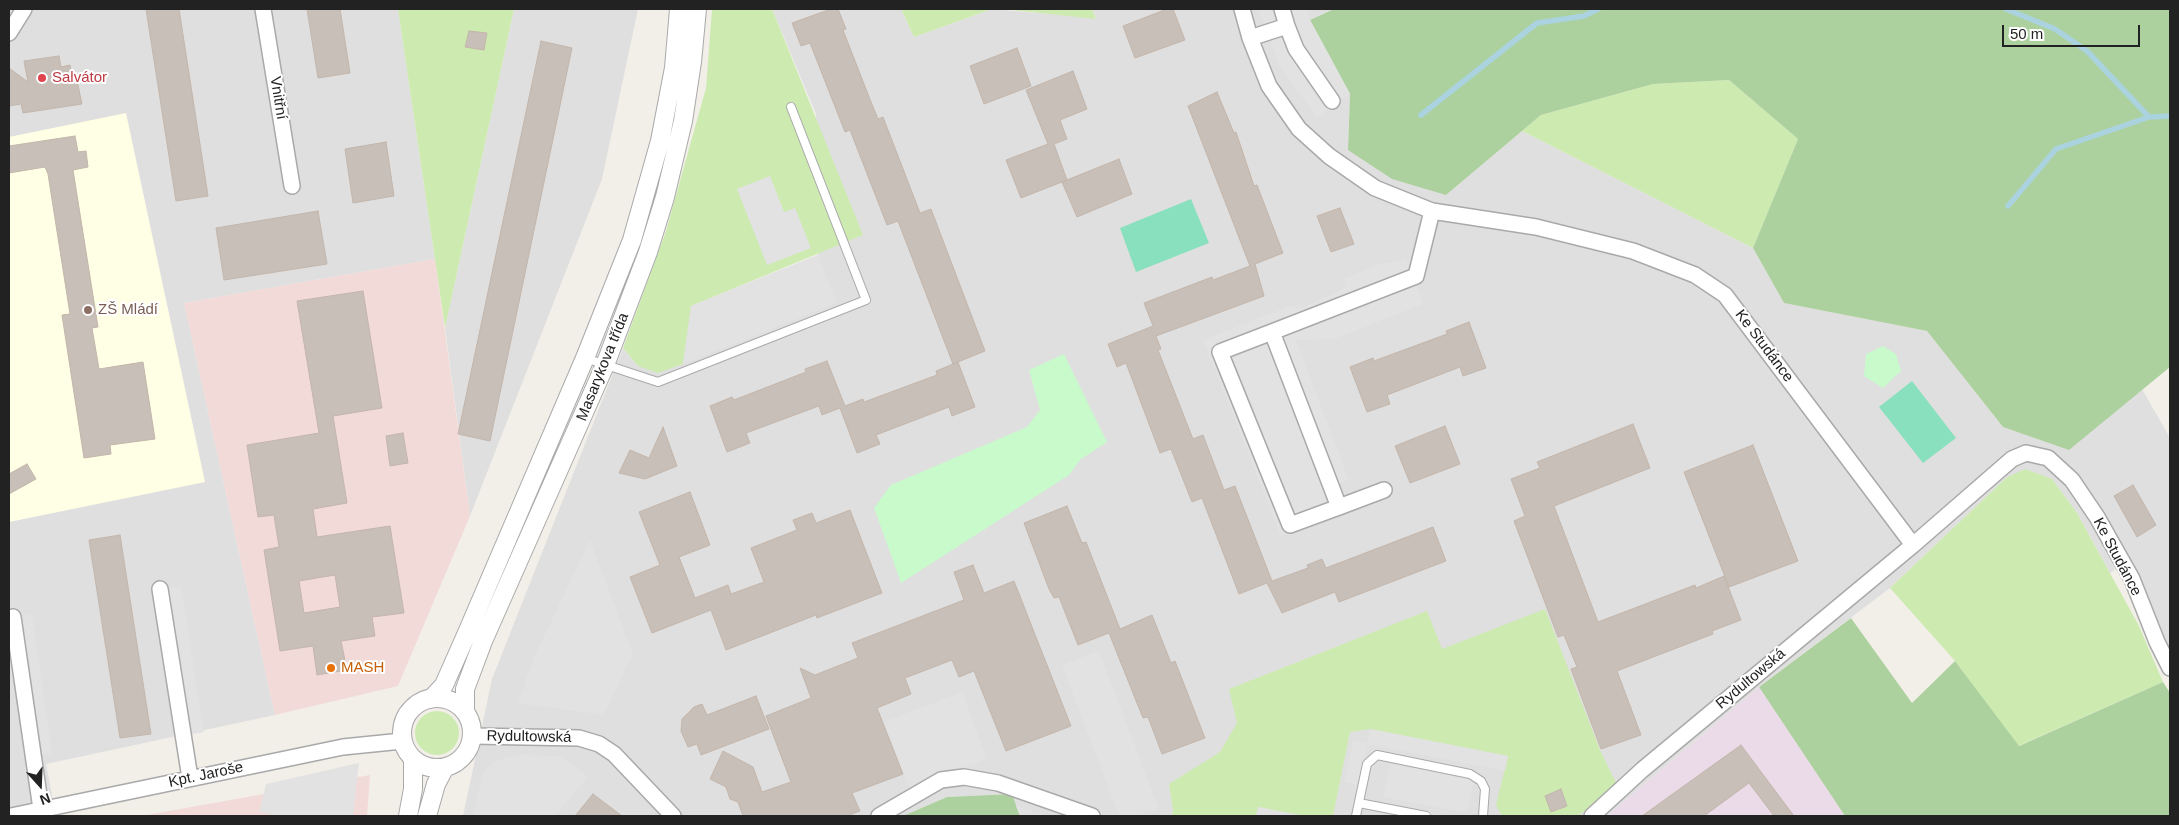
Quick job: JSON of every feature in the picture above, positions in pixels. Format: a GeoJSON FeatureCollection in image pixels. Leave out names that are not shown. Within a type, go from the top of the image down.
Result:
{"type":"FeatureCollection","features":[{"type":"Feature","properties":{"kind":"street"},"geometry":{"type":"LineString","coordinates":[[9,33],[24,9]]}},
{"type":"Feature","properties":{"kind":"street","name":"Vnitřní"},"geometry":{"type":"LineString","coordinates":[[263,9],[292,186]]}},
{"type":"Feature","properties":{"kind":"street","name":"Masarykova třída"},"geometry":{"type":"LineString","coordinates":[[431,699],[444,684],[467,633],[585,358],[632,240],[651,181],[670,93],[679,9]]}},
{"type":"Feature","properties":{"kind":"street","name":"Masarykova třída"},"geometry":{"type":"LineString","coordinates":[[465,711],[465,690],[483,641],[605,366],[648,252],[665,197],[688,93],[697,9]]}},
{"type":"Feature","properties":{"kind":"street","name":"Ke Studánce"},"geometry":{"type":"LineString","coordinates":[[1242,9],[1250,38],[1269,86],[1305,134],[1329,156],[1375,188],[1432,211],[1536,227],[1633,252],[1694,275],[1725,295],[1913,545],[2012,459],[2026,452],[2048,458],[2072,480],[2097,517],[2132,579],[2157,642],[2170,668]]}},
{"type":"Feature","properties":{"kind":"street"},"geometry":{"type":"LineString","coordinates":[[1282,9],[1296,49],[1332,101]]}},
{"type":"Feature","properties":{"kind":"street"},"geometry":{"type":"LineString","coordinates":[[1250,38],[1288,26]]}},
{"type":"Feature","properties":{"kind":"street"},"geometry":{"type":"LineString","coordinates":[[1384,490],[1290,525],[1220,352],[1416,276],[1432,211]]}},
{"type":"Feature","properties":{"kind":"street"},"geometry":{"type":"LineString","coordinates":[[1272,332],[1339,507]]}},
{"type":"Feature","properties":{"kind":"street","name":"Rydultowská"},"geometry":{"type":"LineString","coordinates":[[1592,816],[1642,770],[1913,545]]}},
{"type":"Feature","properties":{"kind":"street"},"geometry":{"type":"LineString","coordinates":[[160,589],[190,778]]}},
{"type":"Feature","properties":{"kind":"street"},"geometry":{"type":"LineString","coordinates":[[13,617],[41,809]]}},
{"type":"Feature","properties":{"kind":"street"},"geometry":{"type":"LineString","coordinates":[[408,816],[413,789],[413,759],[402,740],[402,726],[408,712],[416,705],[431,699],[452,701],[465,711],[473,736],[463,757],[445,767],[428,767],[413,759]]}},
{"type":"Feature","properties":{"kind":"street","name":"Rydultowská"},"geometry":{"type":"LineString","coordinates":[[473,736],[579,738],[599,744],[614,754],[672,816]]}},
{"type":"Feature","properties":{"kind":"street","name":"Kpt. Jaroše"},"geometry":{"type":"LineString","coordinates":[[11,816],[343,747],[402,740]]}},
{"type":"Feature","properties":{"kind":"street"},"geometry":{"type":"LineString","coordinates":[[427,816],[436,784],[445,767]]}},
{"type":"Feature","properties":{"kind":"street"},"geometry":{"type":"LineString","coordinates":[[879,816],[941,780],[964,777],[998,783],[1092,816]]}},
{"type":"Feature","properties":{"kind":"lane"},"geometry":{"type":"LineString","coordinates":[[585,358],[658,382],[866,300],[791,107]]}},
{"type":"Feature","properties":{"kind":"lane"},"geometry":{"type":"LineString","coordinates":[[1356,816],[1367,764],[1377,754],[1470,774],[1482,781],[1485,790],[1484,816]]}},
{"type":"Feature","properties":{"kind":"lane"},"geometry":{"type":"LineString","coordinates":[[1359,803],[1426,816]]}},
{"type":"Feature","properties":{"kind":"shaded area"},"geometry":{"type":"Polygon","coordinates":[[[9,9],[398,9],[435,259],[184,303],[275,715],[46,764],[56,816],[9,816],[9,9]]]}},
{"type":"Feature","properties":{"kind":"shaded area"},"geometry":{"type":"Polygon","coordinates":[[[514,9],[638,9],[602,179],[470,516],[445,328],[514,9]]]}},
{"type":"Feature","properties":{"kind":"shaded area"},"geometry":{"type":"Polygon","coordinates":[[[772,9],[901,9],[914,37],[992,9],[1096,18],[1092,9],[1334,9],[1310,20],[1350,94],[1348,150],[1446,195],[1522,131],[1753,248],[1784,303],[1927,331],[2003,427],[2069,449],[2142,389],[2170,438],[2170,650],[2129,560],[2110,573],[2077,513],[2052,479],[2006,478],[1890,588],[1759,687],[1607,816],[1020,816],[1012,794],[947,797],[903,816],[463,816],[492,679],[623,348],[638,366],[691,306],[818,255],[816,114],[772,9]]]}},
{"type":"Feature","properties":{"kind":"shaded area"},"geometry":{"type":"Polygon","coordinates":[[[1258,9],[1308,9],[1310,20],[1350,94],[1317,118],[1279,65],[1258,9]]]}},
{"type":"Feature","properties":{"kind":"shaded area","name":"ZŠ Mládí"},"geometry":{"type":"Polygon","coordinates":[[[126,113],[205,482],[9,522],[9,137],[126,113]]]}},
{"type":"Feature","properties":{"kind":"shaded area"},"geometry":{"type":"Polygon","coordinates":[[[770,176],[784,212],[795,208],[811,248],[767,265],[737,189],[770,176]]]}},
{"type":"Feature","properties":{"kind":"shaded area"},"geometry":{"type":"Polygon","coordinates":[[[818,255],[837,303],[683,364],[691,306],[818,255]]]}},
{"type":"Feature","properties":{"kind":"shaded area"},"geometry":{"type":"Polygon","coordinates":[[[435,259],[470,516],[398,686],[275,715],[184,303],[435,259]]]}},
{"type":"Feature","properties":{"kind":"shaded area"},"geometry":{"type":"Polygon","coordinates":[[[1406,260],[1423,304],[1334,339],[1296,340],[1349,480],[1336,485],[1346,510],[1281,536],[1203,340],[1289,306],[1302,308],[1346,288],[1344,279],[1380,264],[1406,260]]]}},
{"type":"Feature","properties":{"kind":"shaded area"},"geometry":{"type":"Polygon","coordinates":[[[590,540],[633,654],[604,715],[518,703],[534,657],[590,540]]]}},
{"type":"Feature","properties":{"kind":"shaded area"},"geometry":{"type":"Polygon","coordinates":[[[181,586],[204,732],[184,736],[160,589],[181,586]]]}},
{"type":"Feature","properties":{"kind":"shaded area"},"geometry":{"type":"Polygon","coordinates":[[[32,614],[52,754],[33,756],[13,617],[32,614]]]}},
{"type":"Feature","properties":{"kind":"shaded area"},"geometry":{"type":"Polygon","coordinates":[[[1099,651],[1159,809],[1138,816],[1119,816],[1062,665],[1099,651]]]}},
{"type":"Feature","properties":{"kind":"shaded area"},"geometry":{"type":"Polygon","coordinates":[[[1759,687],[1845,816],[1607,816],[1759,687]]]}},
{"type":"Feature","properties":{"kind":"shaded area"},"geometry":{"type":"Polygon","coordinates":[[[962,692],[987,759],[909,788],[884,722],[962,692]]]}},
{"type":"Feature","properties":{"kind":"shaded area"},"geometry":{"type":"Polygon","coordinates":[[[1370,729],[1508,756],[1505,771],[1367,744],[1358,785],[1344,782],[1353,741],[1367,743],[1370,729]]]}},
{"type":"Feature","properties":{"kind":"shaded area"},"geometry":{"type":"Polygon","coordinates":[[[518,755],[561,756],[588,777],[555,816],[473,816],[483,772],[495,761],[518,755]]]}},
{"type":"Feature","properties":{"kind":"shaded area"},"geometry":{"type":"Polygon","coordinates":[[[359,763],[353,816],[278,816],[259,812],[266,784],[359,763]]]}},
{"type":"Feature","properties":{"kind":"shaded area"},"geometry":{"type":"Polygon","coordinates":[[[1390,764],[1474,780],[1467,813],[1383,797],[1390,764]]]}},
{"type":"Feature","properties":{"kind":"shaded area"},"geometry":{"type":"Polygon","coordinates":[[[370,775],[367,816],[141,816],[370,775]]]}},
{"type":"Feature","properties":{"kind":"shaded area"},"geometry":{"type":"Polygon","coordinates":[[[1016,806],[1045,816],[1020,816],[1016,806]]]}},
{"type":"Feature","properties":{"kind":"shaded area"},"geometry":{"type":"Polygon","coordinates":[[[1258,807],[1304,816],[1256,816],[1258,807]]]}},
{"type":"Feature","properties":{"kind":"green space"},"geometry":{"type":"Polygon","coordinates":[[[398,9],[514,9],[445,328],[435,259],[398,9]]]}},
{"type":"Feature","properties":{"kind":"green space"},"geometry":{"type":"Polygon","coordinates":[[[712,9],[772,9],[863,235],[691,306],[683,364],[658,373],[638,366],[623,348],[666,231],[706,88],[712,9]]]}},
{"type":"Feature","properties":{"kind":"green space"},"geometry":{"type":"Polygon","coordinates":[[[901,9],[992,9],[914,37],[901,9]]]}},
{"type":"Feature","properties":{"kind":"green space"},"geometry":{"type":"Polygon","coordinates":[[[1002,9],[1092,9],[1096,19],[1002,9]]]}},
{"type":"Feature","properties":{"kind":"green space"},"geometry":{"type":"Polygon","coordinates":[[[1334,9],[2170,9],[2170,367],[2069,450],[2003,427],[1927,331],[1784,303],[1753,248],[1798,139],[1729,80],[1653,84],[1541,115],[1446,195],[1392,179],[1348,150],[1350,94],[1310,20],[1334,9]]]}},
{"type":"Feature","properties":{"kind":"green space"},"geometry":{"type":"Polygon","coordinates":[[[1729,80],[1798,139],[1753,248],[1522,131],[1541,115],[1653,84],[1729,80]]]}},
{"type":"Feature","properties":{"kind":"green space"},"geometry":{"type":"Polygon","coordinates":[[[1191,199],[1209,243],[1136,272],[1120,228],[1191,199]]]}},
{"type":"Feature","properties":{"kind":"green space"},"geometry":{"type":"Polygon","coordinates":[[[1883,346],[1896,354],[1901,371],[1883,388],[1864,376],[1866,354],[1883,346]]]}},
{"type":"Feature","properties":{"kind":"green space"},"geometry":{"type":"Polygon","coordinates":[[[1064,354],[1107,442],[1080,460],[1069,475],[901,583],[874,508],[891,485],[1027,427],[1040,410],[1029,370],[1064,354]]]}},
{"type":"Feature","properties":{"kind":"green space"},"geometry":{"type":"Polygon","coordinates":[[[1912,381],[1956,438],[1923,463],[1879,407],[1912,381]]]}},
{"type":"Feature","properties":{"kind":"green space"},"geometry":{"type":"Polygon","coordinates":[[[2025,469],[2052,479],[2077,513],[2139,626],[2163,682],[2018,746],[1955,661],[1890,588],[2006,478],[2025,469]]]}},
{"type":"Feature","properties":{"kind":"green space"},"geometry":{"type":"Polygon","coordinates":[[[1545,609],[1600,750],[1617,785],[1578,816],[1502,816],[1496,805],[1508,756],[1370,729],[1350,732],[1333,816],[1304,816],[1258,807],[1256,816],[1172,816],[1173,810],[1169,784],[1220,752],[1237,723],[1229,689],[1427,611],[1442,649],[1545,609]]]}},
{"type":"Feature","properties":{"kind":"green space"},"geometry":{"type":"Polygon","coordinates":[[[1851,618],[1912,703],[1955,661],[2019,746],[2163,682],[2170,693],[2170,816],[1845,816],[1759,687],[1851,618]]]}},
{"type":"Feature","properties":{"kind":"green space"},"geometry":{"type":"Polygon","coordinates":[[[437,711],[449,715],[455,721],[459,733],[455,745],[449,751],[437,755],[425,751],[419,745],[415,733],[419,721],[425,715],[437,711]]]}},
{"type":"Feature","properties":{"kind":"green space"},"geometry":{"type":"Polygon","coordinates":[[[1012,794],[1020,816],[903,816],[947,797],[1012,794]]]}},
{"type":"Feature","properties":{"kind":"building"},"geometry":{"type":"Polygon","coordinates":[[[146,9],[179,9],[208,196],[176,201],[146,9]]]}},
{"type":"Feature","properties":{"kind":"building"},"geometry":{"type":"Polygon","coordinates":[[[307,9],[340,9],[350,73],[318,78],[307,9]]]}},
{"type":"Feature","properties":{"kind":"building"},"geometry":{"type":"Polygon","coordinates":[[[831,9],[838,9],[846,29],[843,30],[871,102],[878,119],[883,117],[920,213],[931,209],[985,351],[953,364],[898,221],[887,225],[850,130],[845,132],[810,43],[801,46],[792,23],[831,9]]]}},
{"type":"Feature","properties":{"kind":"building"},"geometry":{"type":"Polygon","coordinates":[[[1167,9],[1173,9],[1185,40],[1135,58],[1123,26],[1167,9]]]}},
{"type":"Feature","properties":{"kind":"building"},"geometry":{"type":"Polygon","coordinates":[[[469,31],[487,33],[484,50],[465,47],[469,31]]]}},
{"type":"Feature","properties":{"kind":"building"},"geometry":{"type":"Polygon","coordinates":[[[541,41],[572,48],[490,441],[458,434],[541,41]]]}},
{"type":"Feature","properties":{"kind":"building"},"geometry":{"type":"Polygon","coordinates":[[[1017,48],[1031,86],[984,104],[970,66],[1017,48]]]}},
{"type":"Feature","properties":{"kind":"building"},"geometry":{"type":"Polygon","coordinates":[[[59,56],[61,67],[70,65],[72,77],[76,76],[82,104],[23,113],[21,104],[9,106],[9,68],[28,82],[24,61],[59,56]]]}},
{"type":"Feature","properties":{"kind":"building"},"geometry":{"type":"Polygon","coordinates":[[[1073,71],[1087,109],[1060,120],[1067,139],[1054,144],[1067,180],[1021,198],[1006,160],[1048,144],[1026,90],[1073,71]]]}},
{"type":"Feature","properties":{"kind":"building"},"geometry":{"type":"Polygon","coordinates":[[[1217,92],[1234,133],[1236,132],[1254,186],[1257,185],[1283,253],[1255,264],[1264,296],[1156,336],[1161,349],[1158,350],[1193,439],[1203,435],[1224,490],[1235,486],[1272,581],[1308,568],[1307,565],[1322,559],[1326,568],[1433,527],[1446,561],[1339,602],[1335,592],[1282,613],[1267,583],[1239,594],[1202,498],[1192,502],[1171,449],[1160,453],[1126,363],[1117,367],[1108,344],[1153,326],[1144,303],[1212,277],[1213,280],[1250,266],[1188,106],[1217,92]]]}},
{"type":"Feature","properties":{"kind":"building"},"geometry":{"type":"Polygon","coordinates":[[[75,136],[78,152],[86,151],[88,167],[73,170],[98,327],[92,328],[99,369],[143,362],[155,439],[110,445],[111,454],[84,458],[62,315],[70,314],[48,174],[45,167],[9,173],[9,146],[75,136]]]}},
{"type":"Feature","properties":{"kind":"building"},"geometry":{"type":"Polygon","coordinates":[[[386,142],[394,196],[353,203],[345,149],[386,142]]]}},
{"type":"Feature","properties":{"kind":"building"},"geometry":{"type":"Polygon","coordinates":[[[1119,159],[1132,194],[1077,217],[1062,182],[1119,159]]]}},
{"type":"Feature","properties":{"kind":"building"},"geometry":{"type":"Polygon","coordinates":[[[1340,208],[1354,244],[1331,252],[1317,216],[1340,208]]]}},
{"type":"Feature","properties":{"kind":"building"},"geometry":{"type":"Polygon","coordinates":[[[318,211],[327,264],[224,280],[216,228],[318,211]]]}},
{"type":"Feature","properties":{"kind":"building"},"geometry":{"type":"Polygon","coordinates":[[[363,291],[382,408],[333,416],[347,503],[313,509],[317,537],[390,526],[404,613],[372,617],[375,636],[341,641],[347,670],[317,675],[313,646],[280,651],[264,550],[279,547],[274,515],[258,517],[247,445],[319,433],[297,301],[363,291]],[[335,575],[299,581],[304,613],[340,607],[335,575]]]}},
{"type":"Feature","properties":{"kind":"building"},"geometry":{"type":"Polygon","coordinates":[[[1469,322],[1486,368],[1463,376],[1460,367],[1387,395],[1390,404],[1367,412],[1350,367],[1373,358],[1374,361],[1447,334],[1446,331],[1469,322]]]}},
{"type":"Feature","properties":{"kind":"building"},"geometry":{"type":"Polygon","coordinates":[[[827,361],[845,406],[863,399],[864,402],[937,375],[936,371],[958,362],[975,407],[952,416],[949,407],[876,435],[880,444],[857,453],[840,408],[822,415],[819,406],[746,433],[750,443],[727,452],[710,406],[732,397],[734,400],[806,372],[805,369],[827,361]]]}},
{"type":"Feature","properties":{"kind":"building"},"geometry":{"type":"Polygon","coordinates":[[[1633,424],[1650,468],[1554,506],[1598,622],[1695,585],[1696,588],[1724,576],[1741,620],[1712,631],[1713,634],[1617,671],[1641,735],[1601,749],[1571,669],[1577,667],[1564,635],[1558,637],[1514,521],[1525,516],[1511,479],[1540,468],[1537,462],[1633,424]]]}},
{"type":"Feature","properties":{"kind":"building"},"geometry":{"type":"Polygon","coordinates":[[[1445,426],[1460,464],[1410,483],[1395,446],[1445,426]]]}},
{"type":"Feature","properties":{"kind":"building"},"geometry":{"type":"Polygon","coordinates":[[[663,427],[677,466],[645,479],[619,473],[630,450],[649,458],[663,427]]]}},
{"type":"Feature","properties":{"kind":"building"},"geometry":{"type":"Polygon","coordinates":[[[403,433],[408,463],[390,466],[386,436],[403,433]]]}},
{"type":"Feature","properties":{"kind":"building"},"geometry":{"type":"Polygon","coordinates":[[[1753,445],[1798,561],[1729,587],[1684,472],[1753,445]]]}},
{"type":"Feature","properties":{"kind":"building"},"geometry":{"type":"Polygon","coordinates":[[[27,464],[36,479],[9,494],[9,474],[27,464]]]}},
{"type":"Feature","properties":{"kind":"building"},"geometry":{"type":"Polygon","coordinates":[[[2133,485],[2156,525],[2137,537],[2114,496],[2133,485]]]}},
{"type":"Feature","properties":{"kind":"building"},"geometry":{"type":"Polygon","coordinates":[[[690,492],[710,545],[679,557],[695,598],[728,585],[731,594],[764,582],[751,548],[797,530],[793,520],[812,513],[816,523],[850,510],[882,593],[817,618],[816,615],[726,650],[711,610],[652,633],[630,577],[660,565],[639,512],[690,492]]]}},
{"type":"Feature","properties":{"kind":"building"},"geometry":{"type":"Polygon","coordinates":[[[1067,506],[1082,543],[1086,542],[1120,629],[1152,615],[1171,663],[1175,661],[1205,738],[1162,754],[1148,717],[1143,718],[1109,633],[1078,645],[1059,597],[1054,598],[1049,589],[1024,523],[1067,506]]]}},
{"type":"Feature","properties":{"kind":"building"},"geometry":{"type":"Polygon","coordinates":[[[120,535],[151,734],[120,738],[89,540],[120,535]]]}},
{"type":"Feature","properties":{"kind":"building"},"geometry":{"type":"Polygon","coordinates":[[[973,565],[984,593],[1014,581],[1071,726],[1006,751],[974,671],[959,677],[952,660],[905,678],[911,694],[877,708],[903,774],[852,793],[860,811],[847,816],[743,816],[738,802],[730,799],[726,787],[710,779],[723,751],[753,767],[762,792],[791,782],[766,716],[811,698],[800,668],[815,675],[858,658],[852,643],[964,600],[954,572],[973,565]]]}},
{"type":"Feature","properties":{"kind":"building"},"geometry":{"type":"Polygon","coordinates":[[[756,696],[769,729],[701,755],[697,744],[688,747],[681,731],[682,719],[694,707],[702,704],[707,715],[756,696]]]}},
{"type":"Feature","properties":{"kind":"building"},"geometry":{"type":"Polygon","coordinates":[[[1741,745],[1794,816],[1774,816],[1749,783],[1704,816],[1642,816],[1741,745]]]}},
{"type":"Feature","properties":{"kind":"building"},"geometry":{"type":"Polygon","coordinates":[[[1561,789],[1567,806],[1551,812],[1545,796],[1561,789]]]}},
{"type":"Feature","properties":{"kind":"building"},"geometry":{"type":"Polygon","coordinates":[[[593,794],[622,816],[575,816],[593,794]]]}},
{"type":"Feature","properties":{"kind":"waterway"},"geometry":{"type":"LineString","coordinates":[[1421,115],[1537,23],[1584,16],[1598,9]]}},
{"type":"Feature","properties":{"kind":"waterway"},"geometry":{"type":"LineString","coordinates":[[2006,9],[2055,29],[2087,51],[2149,117],[2170,116]]}},
{"type":"Feature","properties":{"kind":"waterway"},"geometry":{"type":"LineString","coordinates":[[2008,206],[2056,149],[2149,117]]}},
{"type":"Feature","properties":{"kind":"place","name":"Salvátor"},"geometry":{"type":"Point","coordinates":[42,78]}},
{"type":"Feature","properties":{"kind":"place","name":"ZŠ Mládí"},"geometry":{"type":"Point","coordinates":[88,310]}},
{"type":"Feature","properties":{"kind":"place","name":"MASH"},"geometry":{"type":"Point","coordinates":[331,668]}}]}
